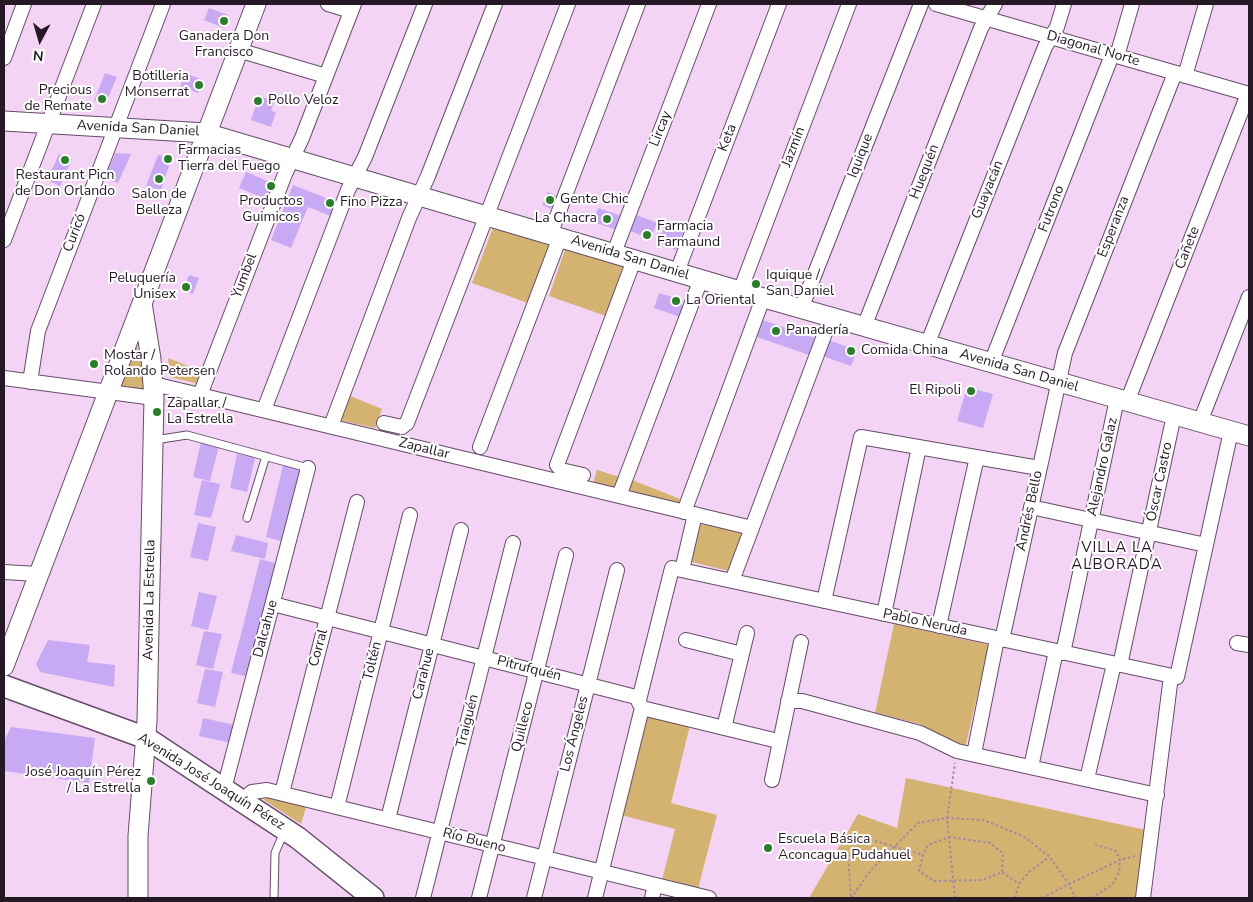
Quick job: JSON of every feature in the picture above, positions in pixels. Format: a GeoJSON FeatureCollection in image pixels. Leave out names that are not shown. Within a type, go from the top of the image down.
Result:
{"type":"FeatureCollection","features":[{"type":"Feature","properties":{"kind":"main road","name":"Avenida José Joaquín Pérez"},"geometry":{"type":"LineString","coordinates":[[6,689],[146,738],[322,855],[373,898]]}},
{"type":"Feature","properties":{"kind":"street"},"geometry":{"type":"LineString","coordinates":[[4,58],[24,4]]}},
{"type":"Feature","properties":{"kind":"street"},"geometry":{"type":"LineString","coordinates":[[4,240],[94,4]]}},
{"type":"Feature","properties":{"kind":"street","name":"Curicó"},"geometry":{"type":"LineString","coordinates":[[30,382],[38,332],[163,4]]}},
{"type":"Feature","properties":{"kind":"street","name":"Avenida La Estrella"},"geometry":{"type":"LineString","coordinates":[[4,666],[256,4]]}},
{"type":"Feature","properties":{"kind":"street"},"geometry":{"type":"LineString","coordinates":[[328,4],[352,8]]}},
{"type":"Feature","properties":{"kind":"street"},"geometry":{"type":"LineString","coordinates":[[264,410],[425,4]]}},
{"type":"Feature","properties":{"kind":"street"},"geometry":{"type":"LineString","coordinates":[[331,426],[418,196],[428,176],[495,4]]}},
{"type":"Feature","properties":{"kind":"street"},"geometry":{"type":"LineString","coordinates":[[384,423],[402,427],[406,425],[568,4]]}},
{"type":"Feature","properties":{"kind":"street"},"geometry":{"type":"LineString","coordinates":[[480,447],[638,4]]}},
{"type":"Feature","properties":{"kind":"street","name":"Lircay"},"geometry":{"type":"LineString","coordinates":[[614,253],[709,4]]}},
{"type":"Feature","properties":{"kind":"street","name":"Keta"},"geometry":{"type":"LineString","coordinates":[[677,272],[779,4]]}},
{"type":"Feature","properties":{"kind":"street","name":"Jazmín"},"geometry":{"type":"LineString","coordinates":[[740,291],[849,4]]}},
{"type":"Feature","properties":{"kind":"street","name":"Iquique"},"geometry":{"type":"LineString","coordinates":[[801,309],[921,4]]}},
{"type":"Feature","properties":{"kind":"street","name":"Diagonal Norte"},"geometry":{"type":"LineString","coordinates":[[936,4],[1249,94]]}},
{"type":"Feature","properties":{"kind":"street","name":"Huequén"},"geometry":{"type":"LineString","coordinates":[[864,327],[987,18],[995,4]]}},
{"type":"Feature","properties":{"kind":"street","name":"Guayacán"},"geometry":{"type":"LineString","coordinates":[[927,345],[1045,47],[1057,27],[1064,4]]}},
{"type":"Feature","properties":{"kind":"street","name":"Futrono"},"geometry":{"type":"LineString","coordinates":[[991,363],[1114,55],[1132,4]]}},
{"type":"Feature","properties":{"kind":"street","name":"Esperanza"},"geometry":{"type":"LineString","coordinates":[[1057,382],[1065,353],[1180,74],[1206,4]]}},
{"type":"Feature","properties":{"kind":"street","name":"Yumbel"},"geometry":{"type":"LineString","coordinates":[[200,395],[352,8]]}},
{"type":"Feature","properties":{"kind":"street"},"geometry":{"type":"LineString","coordinates":[[238,50],[326,76]]}},
{"type":"Feature","properties":{"kind":"street","name":"Cañete"},"geometry":{"type":"LineString","coordinates":[[1122,400],[1249,94]]}},
{"type":"Feature","properties":{"kind":"street","name":"Avenida San Daniel"},"geometry":{"type":"LineString","coordinates":[[4,121],[206,133],[763,298],[1249,436]]}},
{"type":"Feature","properties":{"kind":"street"},"geometry":{"type":"LineString","coordinates":[[583,476],[561,470],[557,465],[634,260]]}},
{"type":"Feature","properties":{"kind":"street"},"geometry":{"type":"LineString","coordinates":[[619,496],[701,279]]}},
{"type":"Feature","properties":{"kind":"street"},"geometry":{"type":"LineString","coordinates":[[1200,422],[1249,297]]}},
{"type":"Feature","properties":{"kind":"street"},"geometry":{"type":"LineString","coordinates":[[595,898],[640,704],[677,569],[689,513],[763,298]]}},
{"type":"Feature","properties":{"kind":"street","name":"Avenida La Estrella"},"geometry":{"type":"LineString","coordinates":[[138,898],[138,836],[146,738],[154,391],[142,303]]}},
{"type":"Feature","properties":{"kind":"street"},"geometry":{"type":"LineString","coordinates":[[732,581],[832,317]]}},
{"type":"Feature","properties":{"kind":"street","name":"Zapallar"},"geometry":{"type":"LineString","coordinates":[[4,378],[107,392],[154,391],[200,395],[752,528]]}},
{"type":"Feature","properties":{"kind":"street","name":"Andrés Bello"},"geometry":{"type":"LineString","coordinates":[[974,754],[1031,507],[1057,382]]}},
{"type":"Feature","properties":{"kind":"street","name":"Alejandro Galaz"},"geometry":{"type":"LineString","coordinates":[[1031,767],[1122,400]]}},
{"type":"Feature","properties":{"kind":"street","name":"Óscar Castro"},"geometry":{"type":"LineString","coordinates":[[1087,779],[1149,533],[1174,415]]}},
{"type":"Feature","properties":{"kind":"street"},"geometry":{"type":"LineString","coordinates":[[1143,898],[1174,677],[1231,431]]}},
{"type":"Feature","properties":{"kind":"street"},"geometry":{"type":"LineString","coordinates":[[824,601],[860,436],[1039,468]]}},
{"type":"Feature","properties":{"kind":"street"},"geometry":{"type":"LineString","coordinates":[[884,614],[919,447]]}},
{"type":"Feature","properties":{"kind":"street"},"geometry":{"type":"LineString","coordinates":[[939,626],[977,457]]}},
{"type":"Feature","properties":{"kind":"street","name":"Dalcahue"},"geometry":{"type":"LineString","coordinates":[[233,795],[273,604],[308,468]]}},
{"type":"Feature","properties":{"kind":"street","name":"Corral"},"geometry":{"type":"LineString","coordinates":[[282,793],[357,502]]}},
{"type":"Feature","properties":{"kind":"street"},"geometry":{"type":"LineString","coordinates":[[1031,507],[1206,545]]}},
{"type":"Feature","properties":{"kind":"street","name":"Toltén"},"geometry":{"type":"LineString","coordinates":[[337,807],[410,515]]}},
{"type":"Feature","properties":{"kind":"street","name":"Carahue"},"geometry":{"type":"LineString","coordinates":[[388,819],[461,530]]}},
{"type":"Feature","properties":{"kind":"street","name":"Traiguén"},"geometry":{"type":"LineString","coordinates":[[423,898],[513,543]]}},
{"type":"Feature","properties":{"kind":"street","name":"Quilleco"},"geometry":{"type":"LineString","coordinates":[[479,898],[566,555]]}},
{"type":"Feature","properties":{"kind":"street","name":"Pablo Neruda"},"geometry":{"type":"LineString","coordinates":[[677,569],[1174,677]]}},
{"type":"Feature","properties":{"kind":"street","name":"Los Ángeles"},"geometry":{"type":"LineString","coordinates":[[534,898],[617,570]]}},
{"type":"Feature","properties":{"kind":"street"},"geometry":{"type":"LineString","coordinates":[[4,572],[38,574]]}},
{"type":"Feature","properties":{"kind":"street","name":"Pitrufquén"},"geometry":{"type":"LineString","coordinates":[[273,604],[632,695],[640,704],[778,741]]}},
{"type":"Feature","properties":{"kind":"street"},"geometry":{"type":"LineString","coordinates":[[724,728],[747,633]]}},
{"type":"Feature","properties":{"kind":"street"},"geometry":{"type":"LineString","coordinates":[[686,640],[742,654]]}},
{"type":"Feature","properties":{"kind":"street"},"geometry":{"type":"LineString","coordinates":[[772,780],[778,741],[801,642]]}},
{"type":"Feature","properties":{"kind":"street"},"geometry":{"type":"LineString","coordinates":[[788,701],[802,701],[920,733],[957,751],[1157,795]]}},
{"type":"Feature","properties":{"kind":"street","name":"Río Bueno"},"geometry":{"type":"LineString","coordinates":[[233,795],[258,790],[282,793],[602,872],[653,892],[706,898]]}},
{"type":"Feature","properties":{"kind":"lane"},"geometry":{"type":"LineString","coordinates":[[152,440],[188,435],[308,468]]}},
{"type":"Feature","properties":{"kind":"lane"},"geometry":{"type":"LineString","coordinates":[[247,518],[266,456]]}},
{"type":"Feature","properties":{"kind":"lane"},"geometry":{"type":"LineString","coordinates":[[274,898],[275,853],[285,829]]}},
{"type":"Feature","properties":{"kind":"path"},"geometry":{"type":"LineString","coordinates":[[955,898],[947,818],[957,751]]}},
{"type":"Feature","properties":{"kind":"path"},"geometry":{"type":"LineString","coordinates":[[851,898],[871,870],[918,823],[947,818],[983,820],[1023,836],[1049,856],[1075,898]]}},
{"type":"Feature","properties":{"kind":"path"},"geometry":{"type":"LineString","coordinates":[[949,837],[990,843],[1004,852],[1002,872],[983,880],[934,881],[919,870],[928,845],[949,837]]}},
{"type":"Feature","properties":{"kind":"path"},"geometry":{"type":"LineString","coordinates":[[851,898],[848,857],[864,838],[895,845],[923,855]]}},
{"type":"Feature","properties":{"kind":"path"},"geometry":{"type":"LineString","coordinates":[[1092,898],[1113,884],[1119,872],[1120,860],[1116,850],[1094,844]]}},
{"type":"Feature","properties":{"kind":"path"},"geometry":{"type":"LineString","coordinates":[[1042,898],[1120,860],[1149,852]]}},
{"type":"Feature","properties":{"kind":"path"},"geometry":{"type":"LineString","coordinates":[[1015,898],[1020,884],[1030,871],[1049,856]]}},
{"type":"Feature","properties":{"kind":"path"},"geometry":{"type":"LineString","coordinates":[[1002,872],[1020,884]]}},
{"type":"Feature","properties":{"kind":"shaded area"},"geometry":{"type":"Polygon","coordinates":[[[494,225],[550,246],[528,303],[472,283],[494,225]]]}},
{"type":"Feature","properties":{"kind":"shaded area"},"geometry":{"type":"Polygon","coordinates":[[[567,244],[624,263],[606,316],[549,296],[567,244]]]}},
{"type":"Feature","properties":{"kind":"shaded area"},"geometry":{"type":"Polygon","coordinates":[[[136,341],[147,393],[118,389],[136,341]]]}},
{"type":"Feature","properties":{"kind":"shaded area"},"geometry":{"type":"Polygon","coordinates":[[[168,358],[204,372],[199,384],[170,377],[168,358]]]}},
{"type":"Feature","properties":{"kind":"shaded area"},"geometry":{"type":"Polygon","coordinates":[[[348,395],[382,409],[375,428],[339,420],[348,395]]]}},
{"type":"Feature","properties":{"kind":"shaded area"},"geometry":{"type":"Polygon","coordinates":[[[597,470],[620,477],[616,491],[593,484],[597,470]]]}},
{"type":"Feature","properties":{"kind":"shaded area"},"geometry":{"type":"Polygon","coordinates":[[[632,480],[680,499],[678,506],[629,493],[632,480]]]}},
{"type":"Feature","properties":{"kind":"shaded area"},"geometry":{"type":"Polygon","coordinates":[[[698,524],[743,531],[733,572],[688,561],[698,524]]]}},
{"type":"Feature","properties":{"kind":"shaded area"},"geometry":{"type":"Polygon","coordinates":[[[894,624],[989,645],[965,748],[920,724],[875,713],[894,624]]]}},
{"type":"Feature","properties":{"kind":"shaded area"},"geometry":{"type":"Polygon","coordinates":[[[647,714],[690,725],[671,803],[717,815],[698,889],[662,880],[675,829],[621,815],[647,714]]]}},
{"type":"Feature","properties":{"kind":"shaded area"},"geometry":{"type":"Polygon","coordinates":[[[906,778],[1146,830],[1137,898],[809,898],[858,814],[897,828],[906,778]]]}},
{"type":"Feature","properties":{"kind":"shaded area"},"geometry":{"type":"Polygon","coordinates":[[[267,795],[307,804],[301,824],[264,800],[267,795]]]}},
{"type":"Feature","properties":{"kind":"building"},"geometry":{"type":"Polygon","coordinates":[[[209,8],[228,15],[224,28],[204,20],[209,8]]]}},
{"type":"Feature","properties":{"kind":"building"},"geometry":{"type":"Polygon","coordinates":[[[105,73],[117,77],[106,102],[94,101],[105,73]]]}},
{"type":"Feature","properties":{"kind":"building"},"geometry":{"type":"Polygon","coordinates":[[[185,73],[203,80],[198,93],[180,86],[185,73]]]}},
{"type":"Feature","properties":{"kind":"building"},"geometry":{"type":"Polygon","coordinates":[[[259,96],[274,101],[271,111],[276,112],[271,127],[251,120],[259,96]]]}},
{"type":"Feature","properties":{"kind":"building"},"geometry":{"type":"Polygon","coordinates":[[[115,153],[131,154],[118,183],[105,179],[115,153]]]}},
{"type":"Feature","properties":{"kind":"building"},"geometry":{"type":"Polygon","coordinates":[[[59,154],[72,159],[60,186],[47,180],[59,154]]]}},
{"type":"Feature","properties":{"kind":"building"},"geometry":{"type":"Polygon","coordinates":[[[158,155],[172,157],[161,190],[146,186],[158,155]]]}},
{"type":"Feature","properties":{"kind":"building"},"geometry":{"type":"Polygon","coordinates":[[[246,172],[275,184],[269,200],[239,188],[246,172]]]}},
{"type":"Feature","properties":{"kind":"building"},"geometry":{"type":"Polygon","coordinates":[[[293,185],[339,203],[333,217],[308,207],[291,248],[271,240],[293,185]]]}},
{"type":"Feature","properties":{"kind":"building","name":"Gente Chic"},"geometry":{"type":"Polygon","coordinates":[[[548,192],[557,196],[551,209],[542,205],[548,192]]]}},
{"type":"Feature","properties":{"kind":"building","name":"La Chacra"},"geometry":{"type":"Polygon","coordinates":[[[598,208],[622,216],[617,230],[593,222],[598,208]]]}},
{"type":"Feature","properties":{"kind":"building"},"geometry":{"type":"Polygon","coordinates":[[[637,215],[657,223],[650,239],[630,231],[637,215]]]}},
{"type":"Feature","properties":{"kind":"building"},"geometry":{"type":"Polygon","coordinates":[[[665,225],[683,232],[676,250],[658,242],[665,225]]]}},
{"type":"Feature","properties":{"kind":"building"},"geometry":{"type":"Polygon","coordinates":[[[189,275],[199,278],[193,294],[183,290],[189,275]]]}},
{"type":"Feature","properties":{"kind":"building"},"geometry":{"type":"Polygon","coordinates":[[[659,293],[679,299],[683,307],[680,317],[654,308],[659,293]]]}},
{"type":"Feature","properties":{"kind":"building"},"geometry":{"type":"Polygon","coordinates":[[[760,319],[815,338],[809,355],[754,336],[760,319]]]}},
{"type":"Feature","properties":{"kind":"building"},"geometry":{"type":"Polygon","coordinates":[[[828,340],[857,350],[851,366],[823,356],[828,340]]]}},
{"type":"Feature","properties":{"kind":"building"},"geometry":{"type":"Polygon","coordinates":[[[967,387],[993,394],[983,428],[957,421],[967,387]]]}},
{"type":"Feature","properties":{"kind":"building"},"geometry":{"type":"Polygon","coordinates":[[[201,442],[219,446],[210,481],[193,477],[201,442]]]}},
{"type":"Feature","properties":{"kind":"building"},"geometry":{"type":"Polygon","coordinates":[[[237,454],[255,458],[247,492],[230,488],[237,454]]]}},
{"type":"Feature","properties":{"kind":"building"},"geometry":{"type":"Polygon","coordinates":[[[283,465],[301,469],[284,542],[266,537],[283,465]]]}},
{"type":"Feature","properties":{"kind":"building"},"geometry":{"type":"Polygon","coordinates":[[[202,480],[220,484],[211,518],[194,515],[202,480]]]}},
{"type":"Feature","properties":{"kind":"building"},"geometry":{"type":"Polygon","coordinates":[[[198,523],[216,527],[208,561],[190,557],[198,523]]]}},
{"type":"Feature","properties":{"kind":"building"},"geometry":{"type":"Polygon","coordinates":[[[236,535],[268,543],[265,559],[231,551],[236,535]]]}},
{"type":"Feature","properties":{"kind":"building"},"geometry":{"type":"Polygon","coordinates":[[[260,559],[278,564],[250,677],[231,673],[260,559]]]}},
{"type":"Feature","properties":{"kind":"building"},"geometry":{"type":"Polygon","coordinates":[[[199,592],[217,596],[208,630],[191,626],[199,592]]]}},
{"type":"Feature","properties":{"kind":"building"},"geometry":{"type":"Polygon","coordinates":[[[204,631],[222,634],[213,669],[196,665],[204,631]]]}},
{"type":"Feature","properties":{"kind":"building"},"geometry":{"type":"Polygon","coordinates":[[[48,640],[90,645],[87,662],[115,665],[114,687],[40,672],[36,664],[48,640]]]}},
{"type":"Feature","properties":{"kind":"building"},"geometry":{"type":"Polygon","coordinates":[[[205,669],[223,672],[215,707],[197,703],[205,669]]]}},
{"type":"Feature","properties":{"kind":"building"},"geometry":{"type":"Polygon","coordinates":[[[203,718],[235,725],[231,743],[199,736],[203,718]]]}},
{"type":"Feature","properties":{"kind":"building"},"geometry":{"type":"Polygon","coordinates":[[[11,727],[95,738],[89,783],[4,771],[4,741],[11,727]]]}},
{"type":"Feature","properties":{"kind":"place","name":"Ganadera Don Francisco"},"geometry":{"type":"Point","coordinates":[224,21]}},
{"type":"Feature","properties":{"kind":"place","name":"Botilleria Monserrat"},"geometry":{"type":"Point","coordinates":[199,85]}},
{"type":"Feature","properties":{"kind":"place","name":"Precious de Remate"},"geometry":{"type":"Point","coordinates":[102,99]}},
{"type":"Feature","properties":{"kind":"place","name":"Pollo Veloz"},"geometry":{"type":"Point","coordinates":[258,101]}},
{"type":"Feature","properties":{"kind":"place","name":"Farmacias Tierra del Fuego"},"geometry":{"type":"Point","coordinates":[168,159]}},
{"type":"Feature","properties":{"kind":"place","name":"Restaurant Picn de Don Orlando"},"geometry":{"type":"Point","coordinates":[65,160]}},
{"type":"Feature","properties":{"kind":"place","name":"Salon de Belleza"},"geometry":{"type":"Point","coordinates":[159,179]}},
{"type":"Feature","properties":{"kind":"place","name":"Productos Guimicos"},"geometry":{"type":"Point","coordinates":[271,186]}},
{"type":"Feature","properties":{"kind":"place","name":"Gente Chic"},"geometry":{"type":"Point","coordinates":[550,200]}},
{"type":"Feature","properties":{"kind":"place","name":"Fino Pizza"},"geometry":{"type":"Point","coordinates":[330,203]}},
{"type":"Feature","properties":{"kind":"place","name":"La Chacra"},"geometry":{"type":"Point","coordinates":[607,219]}},
{"type":"Feature","properties":{"kind":"place","name":"Farmacia Farmaund"},"geometry":{"type":"Point","coordinates":[647,235]}},
{"type":"Feature","properties":{"kind":"place","name":"Iquique / San Daniel"},"geometry":{"type":"Point","coordinates":[756,284]}},
{"type":"Feature","properties":{"kind":"place","name":"Peluquería Unisex"},"geometry":{"type":"Point","coordinates":[186,287]}},
{"type":"Feature","properties":{"kind":"place","name":"La Oriental"},"geometry":{"type":"Point","coordinates":[676,301]}},
{"type":"Feature","properties":{"kind":"place","name":"Panadería"},"geometry":{"type":"Point","coordinates":[776,331]}},
{"type":"Feature","properties":{"kind":"place","name":"Comida China"},"geometry":{"type":"Point","coordinates":[851,351]}},
{"type":"Feature","properties":{"kind":"place","name":"Mostar / Rolando Petersen"},"geometry":{"type":"Point","coordinates":[94,364]}},
{"type":"Feature","properties":{"kind":"place","name":"El Ripoli"},"geometry":{"type":"Point","coordinates":[971,391]}},
{"type":"Feature","properties":{"kind":"place","name":"Zapallar / La Estrella"},"geometry":{"type":"Point","coordinates":[157,412]}},
{"type":"Feature","properties":{"kind":"place","name":"José Joaquín Pérez / La Estrella"},"geometry":{"type":"Point","coordinates":[151,781]}},
{"type":"Feature","properties":{"kind":"place","name":"Escuela Básica Aconcagua Pudahuel"},"geometry":{"type":"Point","coordinates":[768,848]}},
{"type":"Feature","properties":{"kind":"district","name":"VILLA LA ALBORADA"},"geometry":{"type":"Point","coordinates":[1117,556]}}]}
